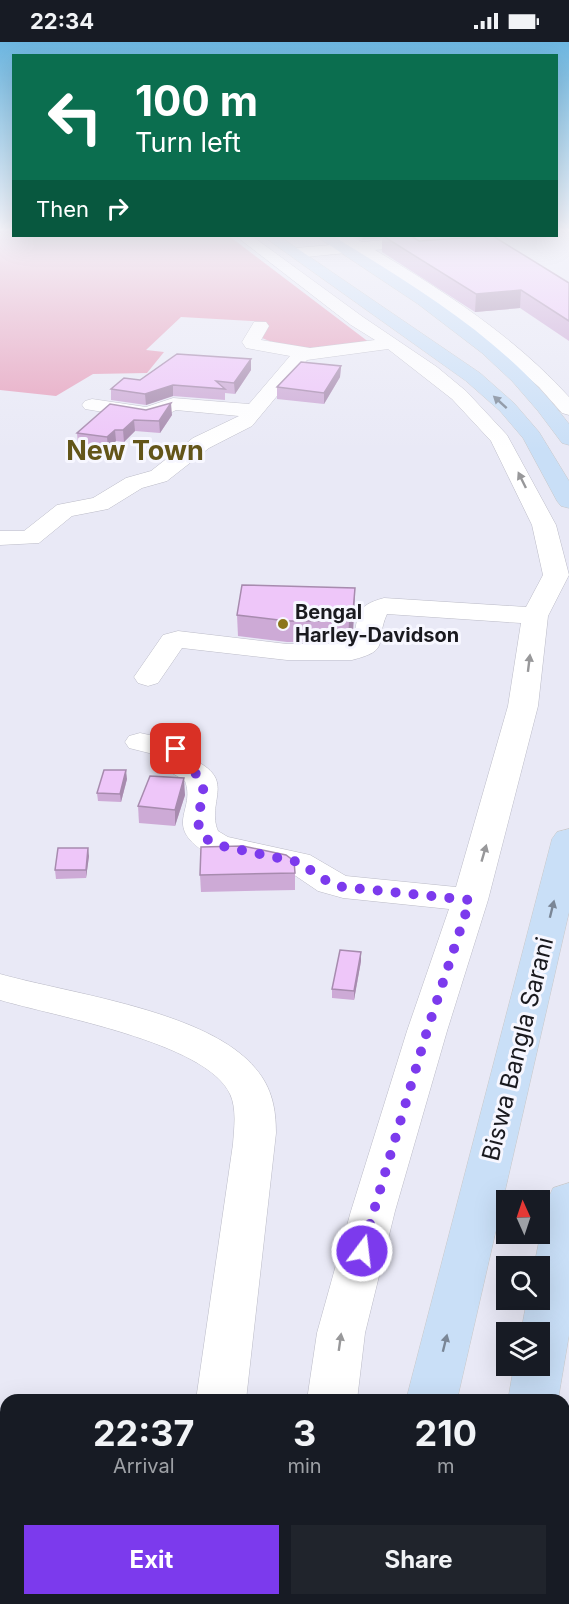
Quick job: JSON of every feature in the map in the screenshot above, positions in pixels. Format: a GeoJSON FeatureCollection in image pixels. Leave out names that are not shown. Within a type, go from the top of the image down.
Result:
{"type":"FeatureCollection","features":[{"type":"Feature","properties":{"kind":"main road"},"geometry":{"type":"LineString","coordinates":[[369,304],[473,377],[507,407],[532,436],[569,501]]}},
{"type":"Feature","properties":{"kind":"main road"},"geometry":{"type":"LineString","coordinates":[[429,304],[467,331],[538,396],[569,439]]}},
{"type":"Feature","properties":{"kind":"main road","name":"Biswa Bangla Sarani"},"geometry":{"type":"LineString","coordinates":[[432,1394],[569,839]]}},
{"type":"Feature","properties":{"kind":"main road"},"geometry":{"type":"LineString","coordinates":[[547,1322],[569,1201]]}},
{"type":"Feature","properties":{"kind":"main road"},"geometry":{"type":"LineString","coordinates":[[534,1394],[537,1376]]}},
{"type":"Feature","properties":{"kind":"street"},"geometry":{"type":"LineString","coordinates":[[333,1394],[341,1333],[373,1210],[427,1031],[470,900],[523,706],[535,616],[556,575],[544,525],[500,439],[459,395],[393,343],[334,304]]}},
{"type":"Feature","properties":{"kind":"street"},"geometry":{"type":"LineString","coordinates":[[447,304],[517,354],[569,408]]}},
{"type":"Feature","properties":{"kind":"street"},"geometry":{"type":"LineString","coordinates":[[260,326],[252,344],[306,353],[393,343]]}},
{"type":"Feature","properties":{"kind":"street"},"geometry":{"type":"LineString","coordinates":[[0,538],[30,538],[65,510],[100,504],[134,483],[159,476],[201,443],[245,422],[301,355],[306,353]]}},
{"type":"Feature","properties":{"kind":"street"},"geometry":{"type":"LineString","coordinates":[[92,405],[146,413],[157,412],[174,404],[254,411]]}},
{"type":"Feature","properties":{"kind":"street"},"geometry":{"type":"LineString","coordinates":[[148,677],[173,641],[178,639],[271,651],[352,652],[366,647],[373,610],[384,606],[535,616]]}},
{"type":"Feature","properties":{"kind":"street"},"geometry":{"type":"LineString","coordinates":[[140,742],[180,751],[180,765],[200,778],[203,785],[200,833],[207,841],[298,862],[330,883],[343,887],[470,900]]}},
{"type":"Feature","properties":{"kind":"street"},"geometry":{"type":"LineString","coordinates":[[0,987],[147,1026],[186,1042],[222,1061],[242,1078],[253,1101],[255,1139],[245,1230],[221,1394]]}},
{"type":"Feature","properties":{"kind":"shaded area"},"geometry":{"type":"Polygon","coordinates":[[[0,304],[318,304],[370,343],[343,347],[302,348],[262,338],[267,322],[181,317],[146,350],[164,352],[147,373],[93,374],[56,396],[0,390],[0,304]]]}},
{"type":"Feature","properties":{"kind":"building"},"geometry":{"type":"Polygon","coordinates":[[[543,304],[569,304],[569,321],[543,304]]]}},
{"type":"Feature","properties":{"kind":"building"},"geometry":{"type":"Polygon","coordinates":[[[177,354],[251,359],[234,383],[216,381],[225,389],[173,385],[145,394],[111,389],[124,378],[140,380],[177,354]]]}},
{"type":"Feature","properties":{"kind":"building"},"geometry":{"type":"Polygon","coordinates":[[[301,362],[341,366],[324,393],[277,387],[301,362]]]}},
{"type":"Feature","properties":{"kind":"building"},"geometry":{"type":"Polygon","coordinates":[[[171,403],[159,421],[134,420],[123,430],[115,430],[107,437],[77,433],[110,404],[146,410],[171,403]]]}},
{"type":"Feature","properties":{"kind":"building"},"geometry":{"type":"Polygon","coordinates":[[[242,585],[355,588],[352,620],[287,621],[237,615],[242,585]]]}},
{"type":"Feature","properties":{"kind":"building"},"geometry":{"type":"Polygon","coordinates":[[[104,770],[126,770],[120,794],[97,793],[104,770]]]}},
{"type":"Feature","properties":{"kind":"building"},"geometry":{"type":"Polygon","coordinates":[[[150,776],[184,778],[175,810],[138,806],[150,776]]]}},
{"type":"Feature","properties":{"kind":"building"},"geometry":{"type":"Polygon","coordinates":[[[243,846],[286,855],[294,861],[295,873],[200,875],[201,847],[243,846]]]}},
{"type":"Feature","properties":{"kind":"building"},"geometry":{"type":"Polygon","coordinates":[[[58,848],[88,848],[86,870],[55,870],[58,848]]]}},
{"type":"Feature","properties":{"kind":"building"},"geometry":{"type":"Polygon","coordinates":[[[340,950],[361,952],[354,991],[332,989],[340,950]]]}},
{"type":"Feature","properties":{"kind":"place","name":"Bengal Harley-Davidson"},"geometry":{"type":"Point","coordinates":[283,624]}},
{"type":"Feature","properties":{"kind":"district","name":"New Town"},"geometry":{"type":"Point","coordinates":[135,451]}},
{"type":"Feature","properties":{"kind":"route"},"geometry":{"type":"LineString","coordinates":[[176,749],[181,754],[180,765],[200,778],[203,785],[199,822],[200,833],[207,841],[298,862],[330,883],[343,887],[470,900],[427,1031],[362,1251]]}}]}
